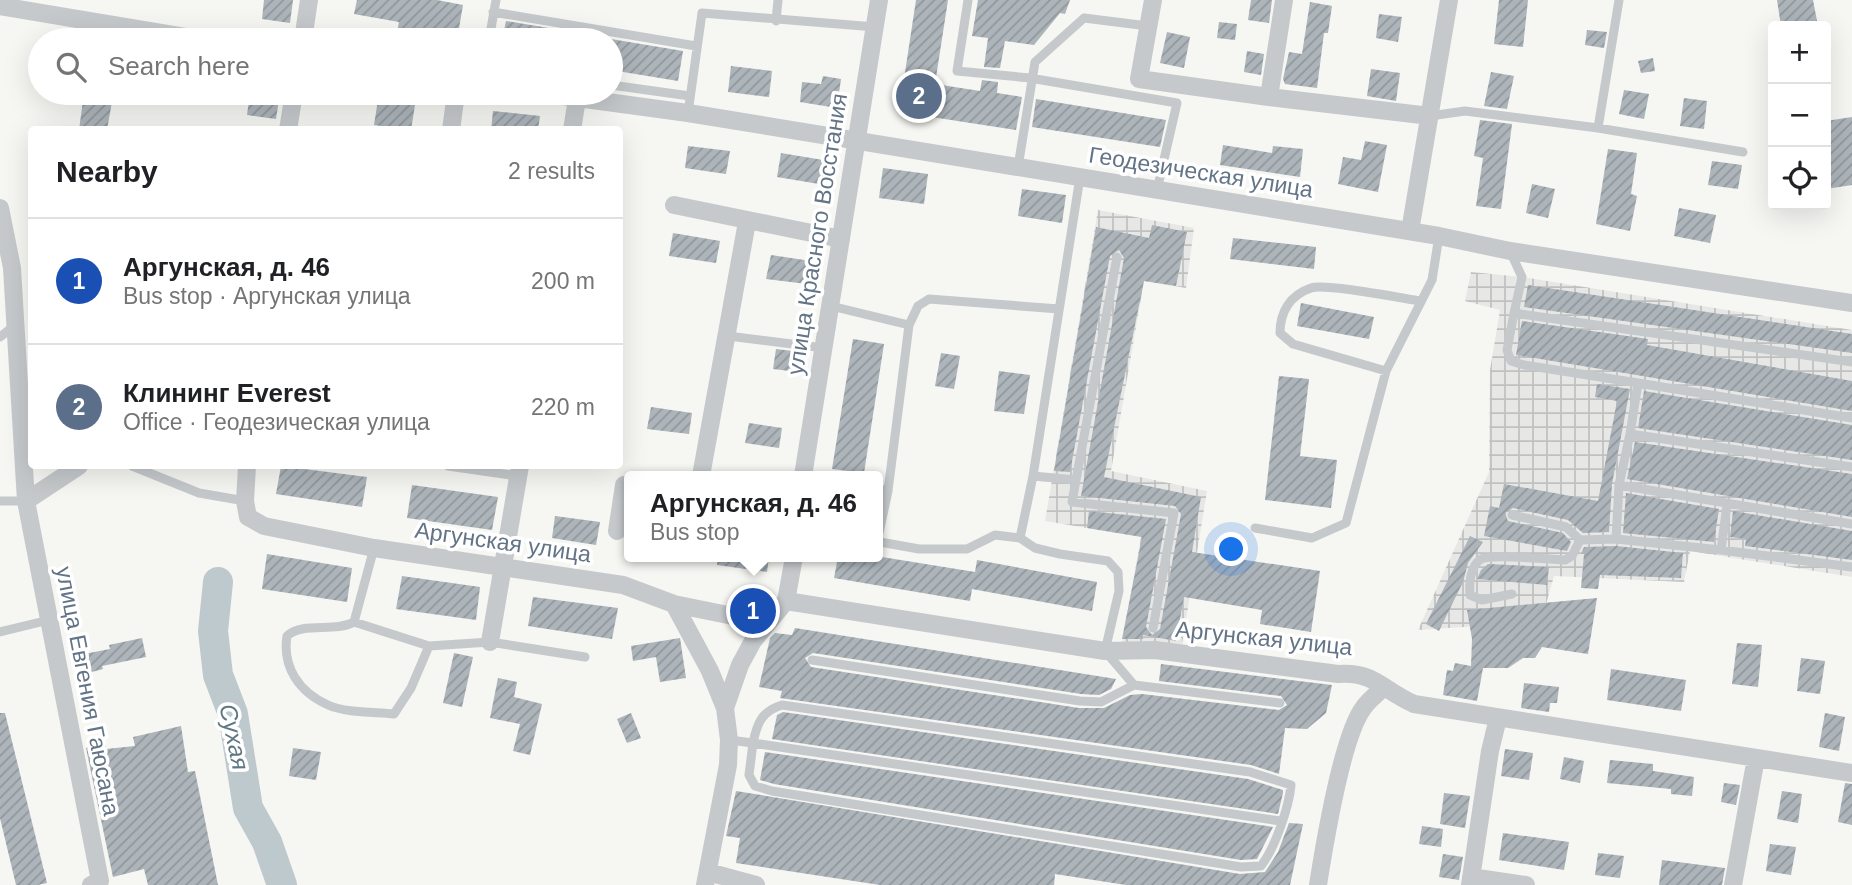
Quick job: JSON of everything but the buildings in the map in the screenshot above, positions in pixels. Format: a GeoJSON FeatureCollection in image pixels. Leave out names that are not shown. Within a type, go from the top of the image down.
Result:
{"type":"FeatureCollection","features":[{"type":"Feature","properties":{"kind":"street"},"geometry":{"type":"LineString","coordinates":[[305,28],[309,0]]}},
{"type":"Feature","properties":{"kind":"street","name":"улица Красного Восстания"},"geometry":{"type":"LineString","coordinates":[[805,471],[879,0]]}},
{"type":"Feature","properties":{"kind":"street"},"geometry":{"type":"LineString","coordinates":[[1153,0],[1139,79],[1430,116]]}},
{"type":"Feature","properties":{"kind":"street"},"geometry":{"type":"LineString","coordinates":[[1269,97],[1284,0]]}},
{"type":"Feature","properties":{"kind":"street"},"geometry":{"type":"LineString","coordinates":[[1410,231],[1449,0]]}},
{"type":"Feature","properties":{"kind":"street"},"geometry":{"type":"LineString","coordinates":[[0,6],[131,28]]}},
{"type":"Feature","properties":{"kind":"street","name":"Геодезическая улица"},"geometry":{"type":"LineString","coordinates":[[623,101],[689,105],[855,140],[1410,231],[1510,251],[1852,303]]}},
{"type":"Feature","properties":{"kind":"street"},"geometry":{"type":"LineString","coordinates":[[289,126],[292,105]]}},
{"type":"Feature","properties":{"kind":"street"},"geometry":{"type":"LineString","coordinates":[[452,126],[454,105]]}},
{"type":"Feature","properties":{"kind":"street"},"geometry":{"type":"LineString","coordinates":[[573,126],[576,105]]}},
{"type":"Feature","properties":{"kind":"street"},"geometry":{"type":"LineString","coordinates":[[674,205],[841,239]]}},
{"type":"Feature","properties":{"kind":"street","name":"улица Евгения Гаюсана"},"geometry":{"type":"LineString","coordinates":[[0,208],[6,269],[16,324],[26,501],[100,881],[91,885]]}},
{"type":"Feature","properties":{"kind":"street"},"geometry":{"type":"LineString","coordinates":[[702,471],[747,222]]}},
{"type":"Feature","properties":{"kind":"street"},"geometry":{"type":"LineString","coordinates":[[26,501],[74,469]]}},
{"type":"Feature","properties":{"kind":"street"},"geometry":{"type":"LineString","coordinates":[[244,501],[247,469]]}},
{"type":"Feature","properties":{"kind":"street"},"geometry":{"type":"LineString","coordinates":[[490,642],[519,471]]}},
{"type":"Feature","properties":{"kind":"street"},"geometry":{"type":"LineString","coordinates":[[617,531],[624,485]]}},
{"type":"Feature","properties":{"kind":"street","name":"Аргунская улица"},"geometry":{"type":"LineString","coordinates":[[244,501],[248,517],[264,526],[374,548],[623,585],[674,604],[766,623]]}},
{"type":"Feature","properties":{"kind":"street"},"geometry":{"type":"LineString","coordinates":[[725,708],[740,665],[766,623],[786,601],[793,562]]}},
{"type":"Feature","properties":{"kind":"street","name":"Аргунская улица"},"geometry":{"type":"LineString","coordinates":[[786,601],[1105,651],[1155,650],[1338,674],[1357,672],[1373,677],[1383,688],[1413,704],[1852,773]]}},
{"type":"Feature","properties":{"kind":"street"},"geometry":{"type":"LineString","coordinates":[[674,604],[710,671],[725,708],[729,740],[706,878],[756,885]]}},
{"type":"Feature","properties":{"kind":"street"},"geometry":{"type":"LineString","coordinates":[[1318,885],[1354,727],[1363,708],[1383,688]]}},
{"type":"Feature","properties":{"kind":"street"},"geometry":{"type":"LineString","coordinates":[[1499,718],[1490,751],[1470,881],[1525,885]]}},
{"type":"Feature","properties":{"kind":"street"},"geometry":{"type":"LineString","coordinates":[[1733,885],[1756,758]]}},
{"type":"Feature","properties":{"kind":"lane"},"geometry":{"type":"LineString","coordinates":[[491,28],[496,0]]}},
{"type":"Feature","properties":{"kind":"lane"},"geometry":{"type":"LineString","coordinates":[[776,21],[778,0]]}},
{"type":"Feature","properties":{"kind":"lane"},"geometry":{"type":"LineString","coordinates":[[968,0],[957,71],[1030,78],[1177,103],[1157,190]]}},
{"type":"Feature","properties":{"kind":"lane"},"geometry":{"type":"LineString","coordinates":[[1598,128],[1619,0]]}},
{"type":"Feature","properties":{"kind":"lane"},"geometry":{"type":"LineString","coordinates":[[493,12],[589,28]]}},
{"type":"Feature","properties":{"kind":"lane"},"geometry":{"type":"LineString","coordinates":[[623,88],[689,105],[702,13],[875,27]]}},
{"type":"Feature","properties":{"kind":"lane"},"geometry":{"type":"LineString","coordinates":[[1018,167],[1030,78],[1035,62],[1084,18],[1148,26]]}},
{"type":"Feature","properties":{"kind":"lane"},"geometry":{"type":"LineString","coordinates":[[623,34],[696,46]]}},
{"type":"Feature","properties":{"kind":"lane"},"geometry":{"type":"LineString","coordinates":[[1430,116],[1465,111],[1598,128],[1743,152]]}},
{"type":"Feature","properties":{"kind":"lane"},"geometry":{"type":"LineString","coordinates":[[1020,538],[1033,475],[1080,177]]}},
{"type":"Feature","properties":{"kind":"lane"},"geometry":{"type":"LineString","coordinates":[[1255,528],[1312,538],[1346,523],[1386,371],[1432,280],[1438,236]]}},
{"type":"Feature","properties":{"kind":"lane"},"geometry":{"type":"LineString","coordinates":[[1510,251],[1521,277],[1507,350],[1511,360],[1524,365],[1852,418]]}},
{"type":"Feature","properties":{"kind":"lane"},"geometry":{"type":"LineString","coordinates":[[1117,257],[1072,502],[1174,513],[1153,628]]}},
{"type":"Feature","properties":{"kind":"lane"},"geometry":{"type":"LineString","coordinates":[[1386,371],[1293,344],[1280,333],[1280,320],[1288,301],[1313,286],[1420,301]]}},
{"type":"Feature","properties":{"kind":"lane"},"geometry":{"type":"LineString","coordinates":[[883,516],[909,326],[918,306],[929,299],[1059,309]]}},
{"type":"Feature","properties":{"kind":"lane"},"geometry":{"type":"LineString","coordinates":[[831,306],[909,326]]}},
{"type":"Feature","properties":{"kind":"lane"},"geometry":{"type":"LineString","coordinates":[[1514,313],[1852,362]]}},
{"type":"Feature","properties":{"kind":"lane"},"geometry":{"type":"LineString","coordinates":[[0,337],[16,324]]}},
{"type":"Feature","properties":{"kind":"lane"},"geometry":{"type":"LineString","coordinates":[[728,336],[824,348]]}},
{"type":"Feature","properties":{"kind":"lane"},"geometry":{"type":"LineString","coordinates":[[1616,539],[1619,485],[1638,383]]}},
{"type":"Feature","properties":{"kind":"lane"},"geometry":{"type":"LineString","coordinates":[[1630,434],[1852,467]]}},
{"type":"Feature","properties":{"kind":"lane"},"geometry":{"type":"LineString","coordinates":[[139,469],[199,493],[244,501]]}},
{"type":"Feature","properties":{"kind":"lane"},"geometry":{"type":"LineString","coordinates":[[491,469],[519,471]]}},
{"type":"Feature","properties":{"kind":"lane"},"geometry":{"type":"LineString","coordinates":[[1033,475],[1076,480]]}},
{"type":"Feature","properties":{"kind":"lane"},"geometry":{"type":"LineString","coordinates":[[1619,485],[1852,524]]}},
{"type":"Feature","properties":{"kind":"lane"},"geometry":{"type":"LineString","coordinates":[[883,490],[888,491]]}},
{"type":"Feature","properties":{"kind":"lane"},"geometry":{"type":"LineString","coordinates":[[0,501],[26,501]]}},
{"type":"Feature","properties":{"kind":"lane"},"geometry":{"type":"LineString","coordinates":[[1721,550],[1727,505]]}},
{"type":"Feature","properties":{"kind":"lane"},"geometry":{"type":"LineString","coordinates":[[1512,515],[1566,527],[1580,540],[1616,539],[1852,567]]}},
{"type":"Feature","properties":{"kind":"lane"},"geometry":{"type":"LineString","coordinates":[[883,543],[919,549],[967,549],[995,535],[1020,538],[1035,548],[1059,554],[1108,561],[1118,572],[1119,591],[1105,651],[1134,685]]}},
{"type":"Feature","properties":{"kind":"lane"},"geometry":{"type":"LineString","coordinates":[[1513,594],[1482,600],[1470,595],[1469,582],[1476,564],[1488,557],[1564,560],[1573,556],[1580,540]]}},
{"type":"Feature","properties":{"kind":"lane"},"geometry":{"type":"LineString","coordinates":[[354,622],[374,548]]}},
{"type":"Feature","properties":{"kind":"lane"},"geometry":{"type":"LineString","coordinates":[[0,632],[49,620]]}},
{"type":"Feature","properties":{"kind":"lane"},"geometry":{"type":"LineString","coordinates":[[429,646],[411,688],[394,714],[329,705],[297,683],[285,661],[288,636],[294,629],[344,627],[354,622],[429,646],[490,642],[585,657]]}},
{"type":"Feature","properties":{"kind":"lane"},"geometry":{"type":"LineString","coordinates":[[812,660],[1090,701],[1113,698],[1134,685],[1280,703]]}},
{"type":"Feature","properties":{"kind":"lane"},"geometry":{"type":"LineString","coordinates":[[782,705],[1251,772],[1291,785],[1289,806],[1280,821],[1273,850],[1261,866],[1241,867],[772,791],[755,786],[749,775],[753,743],[756,726],[767,709],[782,705]]}},
{"type":"Feature","properties":{"kind":"lane"},"geometry":{"type":"LineString","coordinates":[[729,740],[1280,821]]}},
{"type":"Feature","properties":{"kind":"shaded area"},"geometry":{"type":"Polygon","coordinates":[[[1098,210],[1194,228],[1186,288],[1144,281],[1111,471],[1207,491],[1182,644],[1122,643],[1141,537],[1045,521],[1098,210]]]}},
{"type":"Feature","properties":{"kind":"shaded area"},"geometry":{"type":"Polygon","coordinates":[[[1471,272],[1522,277],[1852,330],[1852,577],[1690,551],[1684,582],[1554,576],[1541,622],[1418,630],[1489,472],[1490,370],[1500,310],[1465,301],[1471,272]]]}},
{"type":"Feature","properties":{"kind":"waterway","name":"Сухая"},"geometry":{"type":"LineString","coordinates":[[218,582],[213,631],[218,675],[233,714],[248,808],[267,842],[282,885]]}},
{"type":"Feature","properties":{"kind":"place","name":"Клининг Everest"},"geometry":{"type":"Point","coordinates":[919,96]}},
{"type":"Feature","properties":{"kind":"place","name":"Аргунская, д. 46"},"geometry":{"type":"Point","coordinates":[753,611]}}]}
